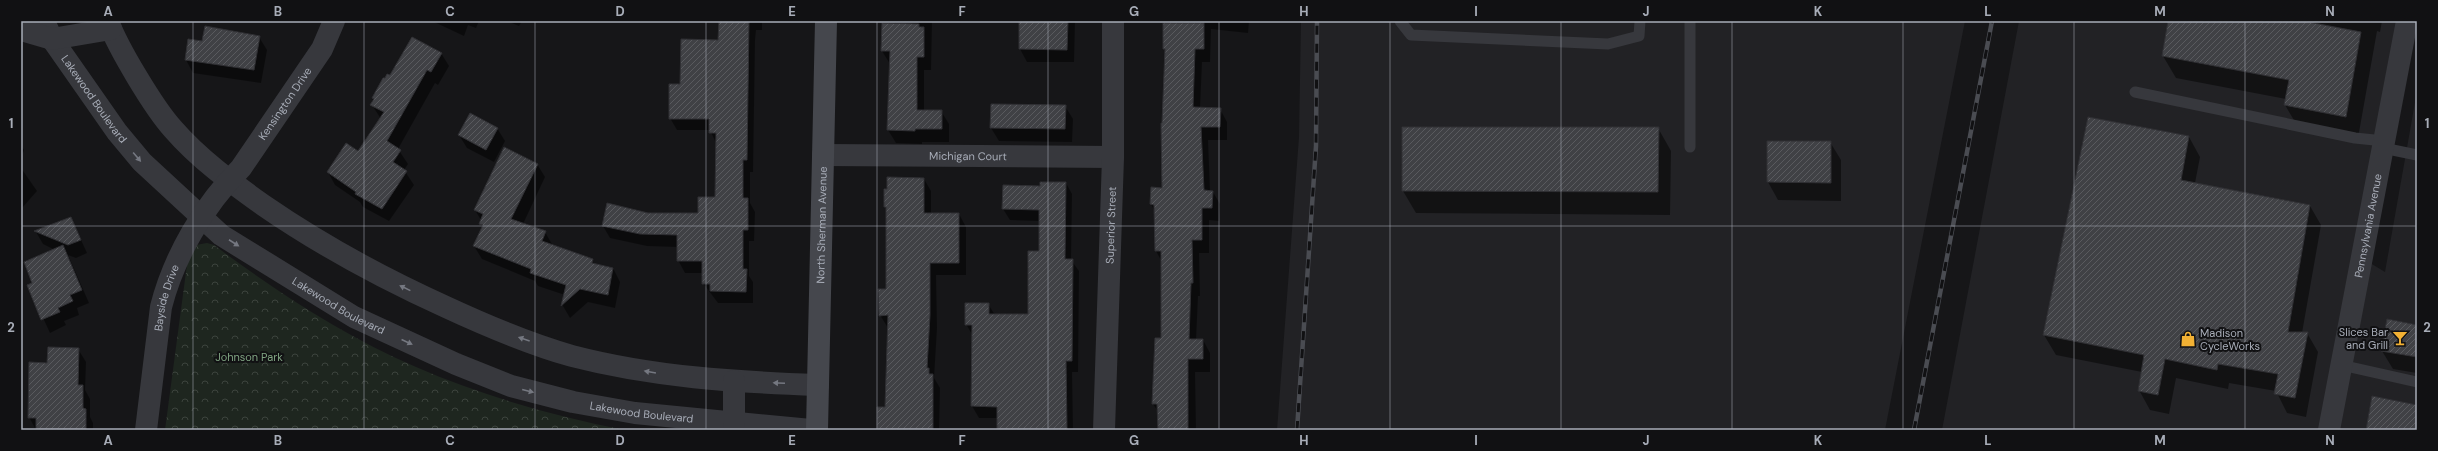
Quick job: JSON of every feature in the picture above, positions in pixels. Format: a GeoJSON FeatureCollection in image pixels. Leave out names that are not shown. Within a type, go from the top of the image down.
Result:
{"type":"FeatureCollection","features":[{"type":"Feature","properties":{"kind":"street","name":"Kensington Drive"},"geometry":{"type":"LineString","coordinates":[[228,181],[241,168],[322,49],[334,21]]}},
{"type":"Feature","properties":{"kind":"street","name":"North Sherman Avenue"},"geometry":{"type":"LineString","coordinates":[[817,430],[826,21]]}},
{"type":"Feature","properties":{"kind":"street","name":"Superior Street"},"geometry":{"type":"LineString","coordinates":[[1104,430],[1113,157],[1113,21]]}},
{"type":"Feature","properties":{"kind":"street","name":"Pennsylvania Avenue"},"geometry":{"type":"LineString","coordinates":[[2329,430],[2407,21]]}},
{"type":"Feature","properties":{"kind":"street"},"geometry":{"type":"LineString","coordinates":[[21,30],[48,30],[110,25],[146,89],[172,129],[228,181],[312,238],[403,288],[493,328],[571,356],[652,373],[734,381],[818,384]]}},
{"type":"Feature","properties":{"kind":"street","name":"Lakewood Boulevard"},"geometry":{"type":"LineString","coordinates":[[48,30],[117,132],[142,162],[200,218],[246,251],[354,317],[456,364],[511,386],[573,402],[635,413],[811,430]]}},
{"type":"Feature","properties":{"kind":"street","name":"Michigan Court"},"geometry":{"type":"LineString","coordinates":[[823,155],[1113,157]]}},
{"type":"Feature","properties":{"kind":"street","name":"Bayside Drive"},"geometry":{"type":"LineString","coordinates":[[146,430],[162,301],[165,290],[200,218],[228,181]]}},
{"type":"Feature","properties":{"kind":"street"},"geometry":{"type":"LineString","coordinates":[[734,381],[734,423]]}},
{"type":"Feature","properties":{"kind":"lane"},"geometry":{"type":"LineString","coordinates":[[1400,21],[1411,35],[1608,44],[1639,36],[1640,21]]}},
{"type":"Feature","properties":{"kind":"lane"},"geometry":{"type":"LineString","coordinates":[[1690,21],[1690,147]]}},
{"type":"Feature","properties":{"kind":"lane"},"geometry":{"type":"LineString","coordinates":[[2135,92],[2384,144],[2417,155]]}},
{"type":"Feature","properties":{"kind":"lane"},"geometry":{"type":"LineString","coordinates":[[2341,365],[2417,382]]}},
{"type":"Feature","properties":{"kind":"shaded area"},"geometry":{"type":"Polygon","coordinates":[[[1301,21],[1965,21],[1885,430],[1277,430],[1299,137],[1301,21]]]}},
{"type":"Feature","properties":{"kind":"shaded area"},"geometry":{"type":"Polygon","coordinates":[[[2019,21],[2407,21],[2362,258],[2385,272],[2417,91],[2417,430],[1942,430],[2019,21]]]}},
{"type":"Feature","properties":{"kind":"green space","name":"Johnson Park"},"geometry":{"type":"Polygon","coordinates":[[[207,243],[214,245],[262,280],[312,312],[389,355],[441,377],[493,396],[545,412],[625,430],[165,430],[188,257],[196,245],[207,243]]]}},
{"type":"Feature","properties":{"kind":"building"},"geometry":{"type":"Polygon","coordinates":[[[719,21],[749,21],[747,160],[743,160],[743,198],[748,198],[748,230],[743,230],[743,269],[747,269],[746,292],[710,291],[710,284],[702,284],[702,261],[677,261],[677,235],[640,234],[602,226],[607,203],[648,213],[698,213],[698,197],[715,197],[716,133],[709,133],[709,119],[669,119],[669,84],[680,84],[681,39],[718,40],[719,21]]]}},
{"type":"Feature","properties":{"kind":"building"},"geometry":{"type":"Polygon","coordinates":[[[1019,21],[1068,21],[1067,50],[1019,49],[1019,21]]]}},
{"type":"Feature","properties":{"kind":"building"},"geometry":{"type":"Polygon","coordinates":[[[2168,21],[2303,21],[2361,32],[2346,117],[2284,105],[2289,80],[2162,56],[2168,21]]]}},
{"type":"Feature","properties":{"kind":"building"},"geometry":{"type":"Polygon","coordinates":[[[882,23],[919,24],[919,27],[924,27],[924,57],[917,57],[917,110],[942,110],[942,129],[915,129],[915,131],[887,130],[890,51],[881,51],[882,23]]]}},
{"type":"Feature","properties":{"kind":"building"},"geometry":{"type":"Polygon","coordinates":[[[1163,23],[1204,23],[1204,49],[1195,49],[1193,107],[1221,108],[1220,127],[1201,127],[1204,190],[1213,191],[1212,208],[1202,208],[1202,240],[1192,240],[1193,283],[1191,283],[1189,339],[1203,339],[1203,359],[1188,359],[1188,430],[1158,430],[1157,404],[1152,404],[1155,338],[1161,338],[1161,251],[1155,251],[1154,205],[1150,204],[1151,187],[1162,188],[1161,123],[1165,49],[1163,49],[1163,23]]]}},
{"type":"Feature","properties":{"kind":"building"},"geometry":{"type":"Polygon","coordinates":[[[205,26],[260,36],[254,70],[185,60],[188,39],[202,41],[205,26]]]}},
{"type":"Feature","properties":{"kind":"building"},"geometry":{"type":"Polygon","coordinates":[[[412,37],[442,53],[431,72],[427,70],[387,141],[401,150],[393,162],[407,171],[382,209],[355,194],[356,192],[327,172],[346,143],[358,151],[384,112],[370,105],[374,99],[372,98],[383,78],[385,78],[387,74],[390,75],[412,37]]]}},
{"type":"Feature","properties":{"kind":"building"},"geometry":{"type":"Polygon","coordinates":[[[991,104],[1066,105],[1065,129],[990,128],[991,104]]]}},
{"type":"Feature","properties":{"kind":"building"},"geometry":{"type":"Polygon","coordinates":[[[470,113],[498,128],[486,150],[458,135],[470,113]]]}},
{"type":"Feature","properties":{"kind":"building"},"geometry":{"type":"Polygon","coordinates":[[[2088,117],[2189,136],[2181,180],[2310,205],[2288,332],[2308,332],[2295,398],[2274,394],[2278,374],[2218,364],[2217,370],[2165,359],[2158,395],[2138,391],[2144,355],[2043,335],[2088,117]]]}},
{"type":"Feature","properties":{"kind":"building"},"geometry":{"type":"Polygon","coordinates":[[[1402,127],[1659,127],[1658,192],[1402,191],[1402,127]]]}},
{"type":"Feature","properties":{"kind":"building"},"geometry":{"type":"Polygon","coordinates":[[[1767,141],[1831,141],[1831,183],[1767,182],[1767,141]]]}},
{"type":"Feature","properties":{"kind":"building"},"geometry":{"type":"Polygon","coordinates":[[[504,147],[538,164],[511,219],[546,231],[542,241],[593,259],[592,263],[613,268],[608,295],[580,289],[561,306],[566,285],[530,273],[531,269],[473,246],[483,225],[479,224],[483,214],[474,210],[504,147]]]}},
{"type":"Feature","properties":{"kind":"building"},"geometry":{"type":"Polygon","coordinates":[[[887,177],[924,178],[924,213],[959,213],[959,263],[930,263],[930,315],[927,368],[929,368],[929,374],[933,374],[933,430],[877,430],[877,407],[885,407],[888,315],[879,316],[878,289],[886,289],[886,207],[884,207],[884,189],[887,189],[887,177]]]}},
{"type":"Feature","properties":{"kind":"building"},"geometry":{"type":"Polygon","coordinates":[[[1040,182],[1066,182],[1065,259],[1073,259],[1072,361],[1066,361],[1067,430],[997,430],[997,407],[971,406],[972,325],[965,325],[965,303],[989,303],[989,314],[1028,314],[1028,251],[1039,251],[1039,210],[1002,209],[1003,185],[1040,186],[1040,182]]]}},
{"type":"Feature","properties":{"kind":"building"},"geometry":{"type":"Polygon","coordinates":[[[71,217],[81,240],[68,245],[34,231],[71,217]]]}},
{"type":"Feature","properties":{"kind":"building"},"geometry":{"type":"Polygon","coordinates":[[[63,245],[82,290],[70,295],[73,301],[58,308],[60,312],[41,320],[27,285],[32,283],[24,262],[63,245]]]}},
{"type":"Feature","properties":{"kind":"building","name":"Slices Bar and Grill"},"geometry":{"type":"Polygon","coordinates":[[[2387,319],[2417,325],[2417,357],[2381,351],[2387,319]]]}},
{"type":"Feature","properties":{"kind":"building"},"geometry":{"type":"Polygon","coordinates":[[[48,347],[79,348],[78,385],[83,385],[83,408],[86,409],[86,430],[36,430],[36,418],[28,418],[29,362],[47,363],[48,347]]]}},
{"type":"Feature","properties":{"kind":"building"},"geometry":{"type":"Polygon","coordinates":[[[2372,396],[2417,405],[2417,430],[2366,430],[2372,396]]]}},
{"type":"Feature","properties":{"kind":"railway"},"geometry":{"type":"LineString","coordinates":[[1297,430],[1316,146],[1317,21]]}},
{"type":"Feature","properties":{"kind":"railway"},"geometry":{"type":"LineString","coordinates":[[1914,430],[1992,21]]}},
{"type":"Feature","properties":{"kind":"place","name":"Slices Bar and Grill"},"geometry":{"type":"Point","coordinates":[2400,338]}},
{"type":"Feature","properties":{"kind":"place","name":"Madison CycleWorks"},"geometry":{"type":"Point","coordinates":[2188,339]}}]}
